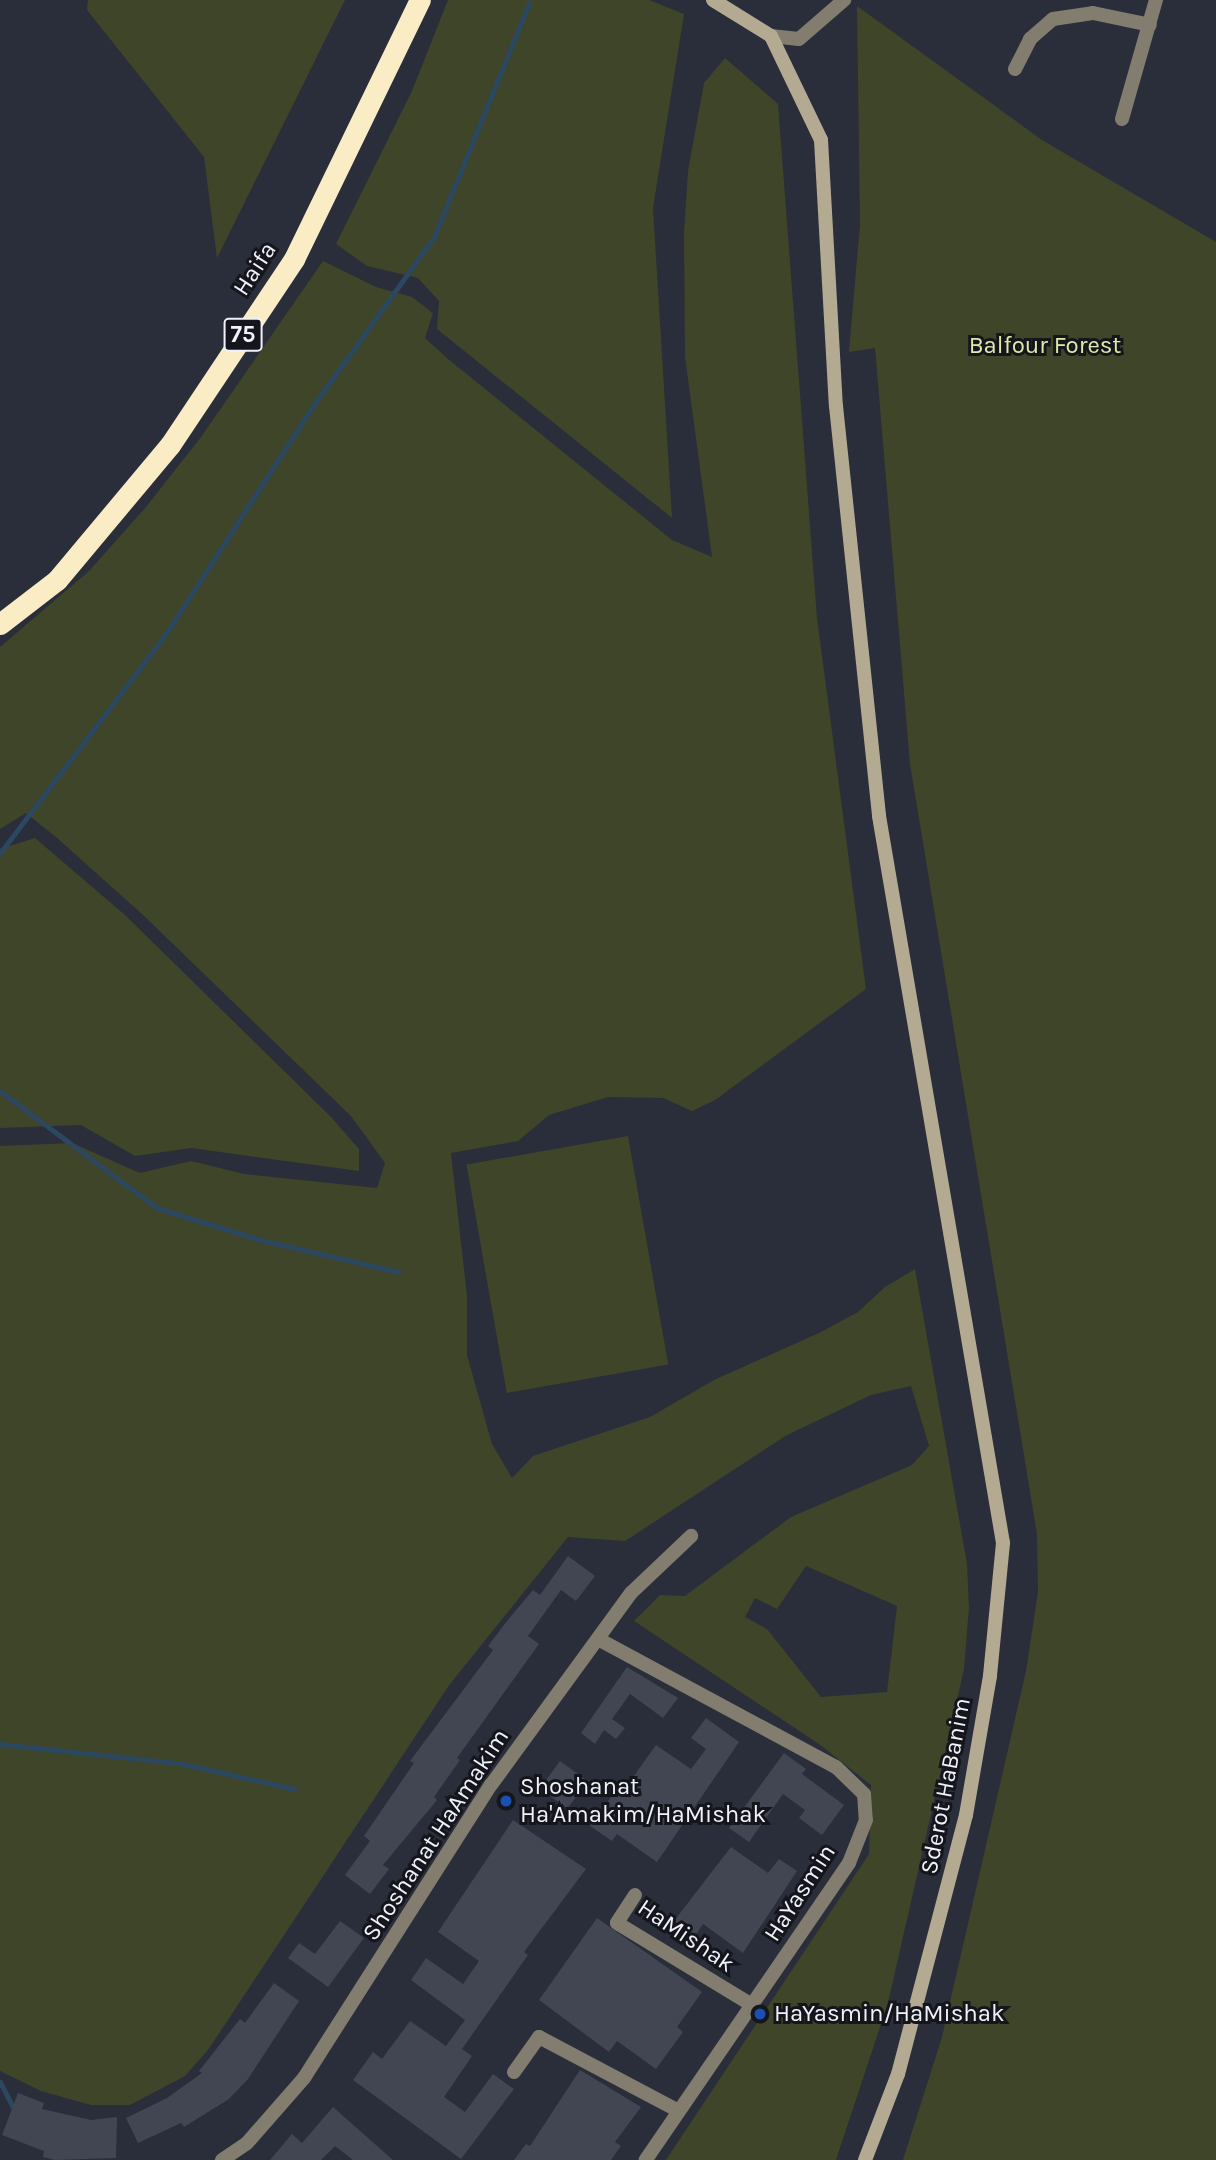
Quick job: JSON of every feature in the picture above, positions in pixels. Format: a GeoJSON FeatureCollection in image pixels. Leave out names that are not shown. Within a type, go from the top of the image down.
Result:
{"type":"FeatureCollection","features":[{"type":"Feature","properties":{"kind":"highway","name":"Haifa"},"geometry":{"type":"LineString","coordinates":[[0,624],[57,580],[170,444],[294,259],[420,0]]}},
{"type":"Feature","properties":{"kind":"main road"},"geometry":{"type":"LineString","coordinates":[[713,0],[771,36]]}},
{"type":"Feature","properties":{"kind":"main road","name":"Sderot HaBanim"},"geometry":{"type":"LineString","coordinates":[[771,36],[821,140],[836,405],[879,816],[984,1410],[1003,1543],[990,1676],[941,1925],[898,2074],[865,2160]]}},
{"type":"Feature","properties":{"kind":"street"},"geometry":{"type":"LineString","coordinates":[[771,36],[799,39],[844,0]]}},
{"type":"Feature","properties":{"kind":"street"},"geometry":{"type":"LineString","coordinates":[[1122,119],[1156,0]]}},
{"type":"Feature","properties":{"kind":"street"},"geometry":{"type":"LineString","coordinates":[[1015,69],[1030,39],[1053,19],[1093,13],[1150,25]]}},
{"type":"Feature","properties":{"kind":"street","name":"Shoshanat HaAmakim"},"geometry":{"type":"LineString","coordinates":[[222,2160],[247,2143],[304,2078],[491,1785],[631,1593],[691,1536]]}},
{"type":"Feature","properties":{"kind":"street","name":"HaYasmin"},"geometry":{"type":"LineString","coordinates":[[598,1639],[836,1767],[864,1794],[866,1820],[849,1863],[646,2160]]}},
{"type":"Feature","properties":{"kind":"street","name":"HaMishak"},"geometry":{"type":"LineString","coordinates":[[635,1895],[617,1923],[752,2005]]}},
{"type":"Feature","properties":{"kind":"street"},"geometry":{"type":"LineString","coordinates":[[514,2071],[539,2037],[679,2111]]}},
{"type":"Feature","properties":{"kind":"green space"},"geometry":{"type":"Polygon","coordinates":[[[88,0],[345,0],[217,258],[204,157],[87,10],[88,0]]]}},
{"type":"Feature","properties":{"kind":"green space"},"geometry":{"type":"Polygon","coordinates":[[[448,0],[649,0],[684,14],[653,208],[672,518],[437,329],[439,301],[418,278],[367,266],[336,244],[412,91],[448,0]]]}},
{"type":"Feature","properties":{"kind":"green space","name":"Balfour Forest"},"geometry":{"type":"Polygon","coordinates":[[[857,6],[1042,140],[1216,242],[1216,2160],[903,2160],[942,2037],[1026,1671],[1038,1592],[1037,1534],[910,764],[875,348],[849,352],[860,224],[857,6]]]}},
{"type":"Feature","properties":{"kind":"green space"},"geometry":{"type":"Polygon","coordinates":[[[725,58],[778,104],[817,618],[866,989],[715,1100],[692,1111],[663,1098],[608,1097],[549,1115],[518,1141],[451,1153],[467,1296],[467,1355],[492,1444],[512,1478],[533,1456],[650,1417],[714,1380],[819,1333],[858,1312],[885,1287],[915,1269],[967,1564],[969,1607],[964,1669],[888,2003],[836,2160],[666,2160],[869,1854],[871,1785],[819,1744],[634,1621],[660,1595],[685,1596],[791,1517],[912,1465],[929,1446],[911,1386],[871,1395],[787,1435],[625,1541],[568,1537],[450,1684],[208,2050],[185,2076],[130,2105],[91,2105],[41,2091],[0,2071],[0,1146],[72,1143],[140,1173],[191,1161],[244,1174],[377,1188],[385,1163],[351,1116],[142,914],[57,838],[26,813],[0,829],[0,647],[89,571],[146,507],[201,437],[323,261],[376,287],[412,297],[433,313],[425,338],[448,359],[672,540],[712,557],[685,357],[684,233],[688,171],[704,83],[725,58]],[[806,1566],[777,1609],[755,1598],[745,1617],[767,1629],[821,1697],[887,1692],[897,1606],[806,1566]]]}},
{"type":"Feature","properties":{"kind":"green space"},"geometry":{"type":"Polygon","coordinates":[[[35,838],[125,915],[331,1117],[359,1149],[359,1171],[191,1148],[135,1156],[81,1125],[0,1128],[0,849],[35,838]]]}},
{"type":"Feature","properties":{"kind":"green space"},"geometry":{"type":"Polygon","coordinates":[[[628,1136],[668,1364],[507,1393],[466,1164],[628,1136]]]}},
{"type":"Feature","properties":{"kind":"building"},"geometry":{"type":"Polygon","coordinates":[[[568,1556],[595,1576],[576,1601],[561,1590],[528,1636],[539,1644],[457,1758],[460,1760],[434,1797],[437,1800],[383,1865],[389,1869],[370,1894],[345,1875],[370,1841],[364,1836],[414,1763],[410,1761],[493,1650],[488,1646],[533,1590],[540,1595],[568,1556]]]}},
{"type":"Feature","properties":{"kind":"building"},"geometry":{"type":"Polygon","coordinates":[[[627,1667],[678,1698],[663,1718],[630,1694],[612,1719],[625,1728],[616,1739],[604,1730],[595,1744],[581,1733],[627,1667]]]}},
{"type":"Feature","properties":{"kind":"building"},"geometry":{"type":"Polygon","coordinates":[[[706,1718],[739,1742],[657,1862],[617,1834],[612,1841],[590,1826],[616,1790],[621,1794],[656,1745],[691,1769],[706,1749],[691,1738],[706,1718]]]}},
{"type":"Feature","properties":{"kind":"building"},"geometry":{"type":"Polygon","coordinates":[[[784,1753],[806,1769],[802,1774],[844,1805],[822,1835],[799,1818],[805,1810],[783,1794],[749,1842],[729,1828],[784,1753]]]}},
{"type":"Feature","properties":{"kind":"building"},"geometry":{"type":"Polygon","coordinates":[[[560,1761],[588,1781],[568,1808],[540,1789],[560,1761]]]}},
{"type":"Feature","properties":{"kind":"building"},"geometry":{"type":"Polygon","coordinates":[[[513,1820],[586,1869],[524,1952],[528,1955],[462,2049],[472,2056],[444,2097],[465,2112],[493,2074],[514,2089],[461,2159],[353,2080],[373,2052],[382,2059],[410,2021],[446,2046],[465,2020],[411,1980],[426,1958],[463,1984],[479,1961],[438,1932],[513,1820]]]}},
{"type":"Feature","properties":{"kind":"building"},"geometry":{"type":"Polygon","coordinates":[[[731,1847],[768,1873],[779,1859],[797,1871],[743,1953],[703,1924],[695,1936],[674,1921],[731,1847]]]}},
{"type":"Feature","properties":{"kind":"building"},"geometry":{"type":"Polygon","coordinates":[[[597,1918],[702,1992],[677,2027],[683,2032],[656,2069],[617,2041],[609,2052],[539,2000],[597,1918]]]}},
{"type":"Feature","properties":{"kind":"building"},"geometry":{"type":"Polygon","coordinates":[[[340,1921],[364,1938],[328,1987],[288,1958],[299,1943],[315,1954],[340,1921]]]}},
{"type":"Feature","properties":{"kind":"building"},"geometry":{"type":"Polygon","coordinates":[[[274,1983],[299,2001],[248,2079],[229,2099],[184,2127],[181,2123],[138,2143],[126,2118],[167,2098],[202,2073],[199,2071],[240,2019],[245,2023],[274,1983]]]}},
{"type":"Feature","properties":{"kind":"building"},"geometry":{"type":"Polygon","coordinates":[[[580,2070],[641,2107],[615,2142],[621,2146],[611,2160],[514,2160],[526,2144],[530,2146],[580,2070]]]}},
{"type":"Feature","properties":{"kind":"building"},"geometry":{"type":"Polygon","coordinates":[[[18,2093],[44,2103],[42,2109],[91,2120],[117,2117],[116,2158],[55,2160],[43,2157],[44,2151],[2,2135],[18,2093]]]}},
{"type":"Feature","properties":{"kind":"building"},"geometry":{"type":"Polygon","coordinates":[[[333,2107],[393,2160],[353,2160],[335,2146],[321,2160],[270,2160],[292,2134],[302,2143],[333,2107]]]}},
{"type":"Feature","properties":{"kind":"waterway"},"geometry":{"type":"LineString","coordinates":[[0,853],[167,632],[310,410],[434,237],[529,3]]}},
{"type":"Feature","properties":{"kind":"waterway"},"geometry":{"type":"LineString","coordinates":[[0,1091],[157,1208],[261,1240],[398,1272]]}},
{"type":"Feature","properties":{"kind":"waterway"},"geometry":{"type":"LineString","coordinates":[[0,1744],[179,1763],[294,1789]]}},
{"type":"Feature","properties":{"kind":"waterway"},"geometry":{"type":"LineString","coordinates":[[0,2082],[16,2113]]}},
{"type":"Feature","properties":{"kind":"place","name":"Shoshanat Ha'Amakim/HaMishak"},"geometry":{"type":"Point","coordinates":[506,1801]}},
{"type":"Feature","properties":{"kind":"place","name":"HaYasmin/HaMishak"},"geometry":{"type":"Point","coordinates":[760,2014]}}]}
